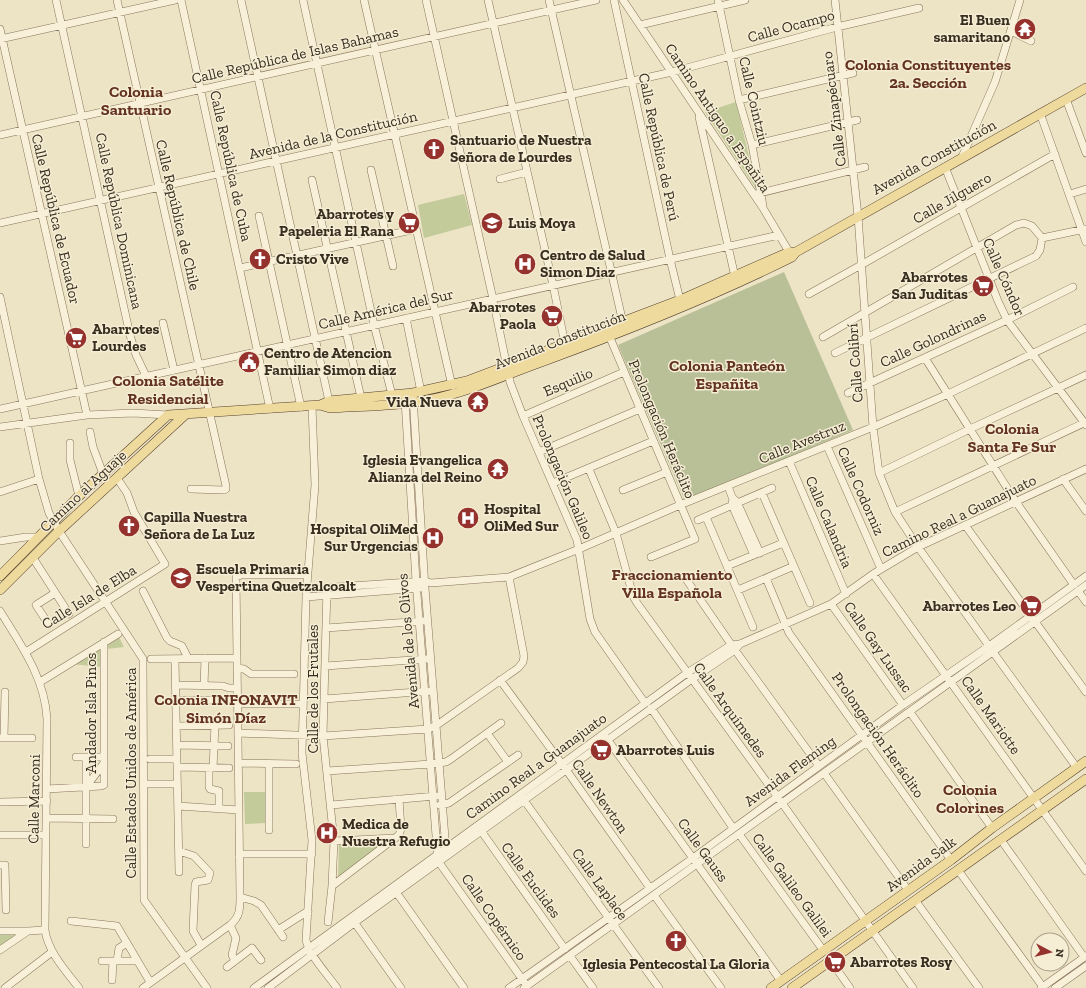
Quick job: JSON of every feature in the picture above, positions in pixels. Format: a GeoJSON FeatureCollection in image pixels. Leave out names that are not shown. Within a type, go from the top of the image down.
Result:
{"type":"FeatureCollection","features":[{"type":"Feature","properties":{"kind":"main road","name":"Avenida Constitución"},"geometry":{"type":"LineString","coordinates":[[168,415],[330,405],[411,396],[508,370],[738,283],[1086,88]]}},
{"type":"Feature","properties":{"kind":"main road","name":"Avenida Constitución"},"geometry":{"type":"LineString","coordinates":[[330,405],[361,398],[392,395],[430,399],[468,390],[565,344],[608,333],[623,323],[792,254]]}},
{"type":"Feature","properties":{"kind":"main road","name":"Camino al Aguaje"},"geometry":{"type":"LineString","coordinates":[[0,590],[59,531],[186,414]]}},
{"type":"Feature","properties":{"kind":"main road","name":"Camino al Aguaje"},"geometry":{"type":"LineString","coordinates":[[0,576],[79,496],[168,415]]}},
{"type":"Feature","properties":{"kind":"main road","name":"Avenida Salk"},"geometry":{"type":"LineString","coordinates":[[771,988],[951,860],[992,828],[1086,761]]}},
{"type":"Feature","properties":{"kind":"main road","name":"Avenida Salk"},"geometry":{"type":"LineString","coordinates":[[792,988],[1085,780]]}},
{"type":"Feature","properties":{"kind":"street","name":"Calle República Dominicana"},"geometry":{"type":"LineString","coordinates":[[56,0],[136,356],[146,376]]}},
{"type":"Feature","properties":{"kind":"street","name":"Calle República de Chile"},"geometry":{"type":"LineString","coordinates":[[117,0],[226,489],[191,489]]}},
{"type":"Feature","properties":{"kind":"street"},"geometry":{"type":"LineString","coordinates":[[1,39],[175,0]]}},
{"type":"Feature","properties":{"kind":"street","name":"Calle República de Cuba"},"geometry":{"type":"LineString","coordinates":[[181,0],[270,409]]}},
{"type":"Feature","properties":{"kind":"street"},"geometry":{"type":"LineString","coordinates":[[241,0],[330,405]]}},
{"type":"Feature","properties":{"kind":"street"},"geometry":{"type":"LineString","coordinates":[[303,0],[374,325],[392,395]]}},
{"type":"Feature","properties":{"kind":"street"},"geometry":{"type":"LineString","coordinates":[[364,0],[452,386]]}},
{"type":"Feature","properties":{"kind":"street","name":"Prolongación Galileo"},"geometry":{"type":"LineString","coordinates":[[426,0],[493,299],[510,382],[523,416],[577,540],[590,619],[595,632],[645,703]]}},
{"type":"Feature","properties":{"kind":"street"},"geometry":{"type":"LineString","coordinates":[[488,0],[565,344]]}},
{"type":"Feature","properties":{"kind":"street"},"geometry":{"type":"LineString","coordinates":[[549,0],[623,323]]}},
{"type":"Feature","properties":{"kind":"street","name":"Calle República de Islas Bahamas"},"geometry":{"type":"LineString","coordinates":[[0,135],[596,0]]}},
{"type":"Feature","properties":{"kind":"street","name":"Calle República de Perú"},"geometry":{"type":"LineString","coordinates":[[614,0],[680,300]]}},
{"type":"Feature","properties":{"kind":"street","name":"Camino Antiguo a Españita"},"geometry":{"type":"LineString","coordinates":[[623,0],[698,112],[758,194]]}},
{"type":"Feature","properties":{"kind":"street"},"geometry":{"type":"LineString","coordinates":[[640,24],[719,3],[745,0]]}},
{"type":"Feature","properties":{"kind":"street","name":"Calle Zinapécuaro"},"geometry":{"type":"LineString","coordinates":[[835,0],[858,216]]}},
{"type":"Feature","properties":{"kind":"street"},"geometry":{"type":"LineString","coordinates":[[962,158],[995,82],[1020,0]]}},
{"type":"Feature","properties":{"kind":"street","name":"Calle Cointziu"},"geometry":{"type":"LineString","coordinates":[[719,3],[739,100],[752,145],[758,194],[763,208]]}},
{"type":"Feature","properties":{"kind":"street","name":"Calle Ocampo"},"geometry":{"type":"LineString","coordinates":[[672,72],[837,27],[918,8]]}},
{"type":"Feature","properties":{"kind":"street","name":"Calle República de Ecuador"},"geometry":{"type":"LineString","coordinates":[[0,30],[87,414]]}},
{"type":"Feature","properties":{"kind":"street"},"geometry":{"type":"LineString","coordinates":[[1011,31],[1031,41]]}},
{"type":"Feature","properties":{"kind":"street","name":"Avenida de la Constitución"},"geometry":{"type":"LineString","coordinates":[[0,223],[672,72]]}},
{"type":"Feature","properties":{"kind":"street"},"geometry":{"type":"LineString","coordinates":[[739,100],[843,75],[853,74]]}},
{"type":"Feature","properties":{"kind":"street"},"geometry":{"type":"LineString","coordinates":[[1066,99],[1086,153]]}},
{"type":"Feature","properties":{"kind":"street"},"geometry":{"type":"LineString","coordinates":[[698,112],[736,277]]}},
{"type":"Feature","properties":{"kind":"street"},"geometry":{"type":"LineString","coordinates":[[1040,114],[1084,230],[1086,242]]}},
{"type":"Feature","properties":{"kind":"street"},"geometry":{"type":"LineString","coordinates":[[752,145],[857,120]]}},
{"type":"Feature","properties":{"kind":"street","name":"Calle Jilguero"},"geometry":{"type":"LineString","coordinates":[[809,294],[1055,154]]}},
{"type":"Feature","properties":{"kind":"street"},"geometry":{"type":"LineString","coordinates":[[758,194],[866,167]]}},
{"type":"Feature","properties":{"kind":"street","name":"Calle Cóndor"},"geometry":{"type":"LineString","coordinates":[[945,167],[960,208],[1007,320],[1085,423]]}},
{"type":"Feature","properties":{"kind":"street"},"geometry":{"type":"LineString","coordinates":[[371,170],[393,266]]}},
{"type":"Feature","properties":{"kind":"street"},"geometry":{"type":"LineString","coordinates":[[500,179],[527,172]]}},
{"type":"Feature","properties":{"kind":"street"},"geometry":{"type":"LineString","coordinates":[[312,180],[361,398]]}},
{"type":"Feature","properties":{"kind":"street"},"geometry":{"type":"LineString","coordinates":[[1070,194],[1086,189]]}},
{"type":"Feature","properties":{"kind":"street","name":"Camino Antiguo a Españita"},"geometry":{"type":"LineString","coordinates":[[763,208],[778,235],[792,254]]}},
{"type":"Feature","properties":{"kind":"street"},"geometry":{"type":"LineString","coordinates":[[259,216],[301,407]]}},
{"type":"Feature","properties":{"kind":"street","name":"Calle Colibrí"},"geometry":{"type":"LineString","coordinates":[[858,216],[873,427],[880,473],[895,512],[918,547],[1076,768]]}},
{"type":"Feature","properties":{"kind":"street"},"geometry":{"type":"LineString","coordinates":[[824,337],[1016,225],[1024,223],[1032,226],[1042,238],[1040,250],[1036,256],[990,280],[866,337],[835,353]]}},
{"type":"Feature","properties":{"kind":"street"},"geometry":{"type":"LineString","coordinates":[[240,268],[416,229]]}},
{"type":"Feature","properties":{"kind":"street"},"geometry":{"type":"LineString","coordinates":[[1042,238],[1084,230]]}},
{"type":"Feature","properties":{"kind":"street","name":"Calle América del Sur"},"geometry":{"type":"LineString","coordinates":[[0,409],[778,235]]}},
{"type":"Feature","properties":{"kind":"street","name":"Calle Golondrinas"},"geometry":{"type":"LineString","coordinates":[[848,393],[1007,320],[1073,287]]}},
{"type":"Feature","properties":{"kind":"street","name":"Calle Estados Unidos de América"},"geometry":{"type":"LineString","coordinates":[[0,297],[39,480],[49,513],[59,531],[143,659],[144,900],[207,988]]}},
{"type":"Feature","properties":{"kind":"street"},"geometry":{"type":"LineString","coordinates":[[406,318],[411,396]]}},
{"type":"Feature","properties":{"kind":"street"},"geometry":{"type":"LineString","coordinates":[[163,324],[174,370]]}},
{"type":"Feature","properties":{"kind":"street","name":"Calle Avestruz"},"geometry":{"type":"LineString","coordinates":[[416,585],[509,577],[579,549],[680,505],[873,427],[948,394],[1086,328]]}},
{"type":"Feature","properties":{"kind":"street","name":"Prolongación Heráclito"},"geometry":{"type":"LineString","coordinates":[[608,333],[695,539],[651,557]]}},
{"type":"Feature","properties":{"kind":"street"},"geometry":{"type":"LineString","coordinates":[[925,358],[1016,502],[1086,602]]}},
{"type":"Feature","properties":{"kind":"street","name":"Esquilio"},"geometry":{"type":"LineString","coordinates":[[523,416],[624,372]]}},
{"type":"Feature","properties":{"kind":"street"},"geometry":{"type":"LineString","coordinates":[[880,473],[1086,375]]}},
{"type":"Feature","properties":{"kind":"street","name":"Avenida de los Olivos"},"geometry":{"type":"LineString","coordinates":[[411,396],[427,584],[428,621],[447,856]]}},
{"type":"Feature","properties":{"kind":"street","name":"Avenida de los Olivos"},"geometry":{"type":"LineString","coordinates":[[411,396],[413,531],[416,585],[426,693],[438,858]]}},
{"type":"Feature","properties":{"kind":"street"},"geometry":{"type":"LineString","coordinates":[[316,406],[315,485],[306,589],[302,735],[302,753],[312,840],[306,940],[310,951],[337,988]]}},
{"type":"Feature","properties":{"kind":"street"},"geometry":{"type":"LineString","coordinates":[[539,452],[640,409]]}},
{"type":"Feature","properties":{"kind":"street","name":"Avenida Constitución"},"geometry":{"type":"LineString","coordinates":[[0,427],[87,414],[133,413],[168,415]]}},
{"type":"Feature","properties":{"kind":"street"},"geometry":{"type":"LineString","coordinates":[[895,512],[1085,423]]}},
{"type":"Feature","properties":{"kind":"street"},"geometry":{"type":"LineString","coordinates":[[90,432],[93,447],[103,474]]}},
{"type":"Feature","properties":{"kind":"street"},"geometry":{"type":"LineString","coordinates":[[552,483],[589,469],[653,441]]}},
{"type":"Feature","properties":{"kind":"street"},"geometry":{"type":"LineString","coordinates":[[70,443],[70,460],[79,496]]}},
{"type":"Feature","properties":{"kind":"street","name":"Calle Codorniz"},"geometry":{"type":"LineString","coordinates":[[827,446],[881,569]]}},
{"type":"Feature","properties":{"kind":"street","name":"Calle Calandria"},"geometry":{"type":"LineString","coordinates":[[789,461],[846,594]]}},
{"type":"Feature","properties":{"kind":"street","name":"Calle Arquímedes"},"geometry":{"type":"LineString","coordinates":[[589,469],[616,533],[633,596],[913,988]]}},
{"type":"Feature","properties":{"kind":"street","name":"Camino Real a Guanajuato"},"geometry":{"type":"LineString","coordinates":[[605,737],[645,703],[687,672],[740,644],[831,604],[873,574],[918,547],[1086,469]]}},
{"type":"Feature","properties":{"kind":"street"},"geometry":{"type":"LineString","coordinates":[[623,490],[667,472]]}},
{"type":"Feature","properties":{"kind":"street","name":"Calle Isla de Elba"},"geometry":{"type":"LineString","coordinates":[[26,652],[166,564],[134,512],[127,493],[117,478]]}},
{"type":"Feature","properties":{"kind":"street"},"geometry":{"type":"LineString","coordinates":[[1063,479],[1086,511]]}},
{"type":"Feature","properties":{"kind":"street"},"geometry":{"type":"LineString","coordinates":[[0,492],[39,480]]}},
{"type":"Feature","properties":{"kind":"street"},"geometry":{"type":"LineString","coordinates":[[728,486],[756,554]]}},
{"type":"Feature","properties":{"kind":"street"},"geometry":{"type":"LineString","coordinates":[[698,520],[734,501],[762,493],[772,488]]}},
{"type":"Feature","properties":{"kind":"street"},"geometry":{"type":"LineString","coordinates":[[762,493],[810,603]]}},
{"type":"Feature","properties":{"kind":"street"},"geometry":{"type":"LineString","coordinates":[[706,517],[753,627]]}},
{"type":"Feature","properties":{"kind":"street"},"geometry":{"type":"LineString","coordinates":[[965,525],[1086,692]]}},
{"type":"Feature","properties":{"kind":"street"},"geometry":{"type":"LineString","coordinates":[[413,531],[422,531]]}},
{"type":"Feature","properties":{"kind":"street"},"geometry":{"type":"LineString","coordinates":[[0,541],[37,537]]}},
{"type":"Feature","properties":{"kind":"street"},"geometry":{"type":"LineString","coordinates":[[727,566],[784,543]]}},
{"type":"Feature","properties":{"kind":"street"},"geometry":{"type":"LineString","coordinates":[[33,558],[69,614]]}},
{"type":"Feature","properties":{"kind":"street"},"geometry":{"type":"LineString","coordinates":[[738,590],[794,566]]}},
{"type":"Feature","properties":{"kind":"street","name":"Calle Mariotte"},"geometry":{"type":"LineString","coordinates":[[873,574],[1086,871]]}},
{"type":"Feature","properties":{"kind":"street"},"geometry":{"type":"LineString","coordinates":[[142,988],[236,921],[239,915],[240,854],[236,577],[241,575],[307,575]]}},
{"type":"Feature","properties":{"kind":"street","name":"Avenida Fleming"},"geometry":{"type":"LineString","coordinates":[[509,988],[650,888],[739,834],[868,742],[951,682],[991,649],[1076,588],[1086,576]]}},
{"type":"Feature","properties":{"kind":"street"},"geometry":{"type":"LineString","coordinates":[[238,733],[323,736],[428,729],[437,725],[518,668],[523,662],[524,656],[509,577]]}},
{"type":"Feature","properties":{"kind":"street","name":"Prolongación Heráclito"},"geometry":{"type":"LineString","coordinates":[[766,578],[789,632],[951,860]]}},
{"type":"Feature","properties":{"kind":"street"},"geometry":{"type":"LineString","coordinates":[[686,579],[733,648],[819,766]]}},
{"type":"Feature","properties":{"kind":"street"},"geometry":{"type":"LineString","coordinates":[[306,589],[416,585]]}},
{"type":"Feature","properties":{"kind":"street"},"geometry":{"type":"LineString","coordinates":[[306,597],[327,596],[416,585]]}},
{"type":"Feature","properties":{"kind":"street","name":"Avenida Fleming"},"geometry":{"type":"LineString","coordinates":[[1076,588],[1086,585]]}},
{"type":"Feature","properties":{"kind":"street","name":"Calle de los Frutales"},"geometry":{"type":"LineString","coordinates":[[327,588],[323,736],[334,841],[332,886],[328,922]]}},
{"type":"Feature","properties":{"kind":"street"},"geometry":{"type":"LineString","coordinates":[[143,591],[167,638],[170,641],[182,646],[188,658]]}},
{"type":"Feature","properties":{"kind":"street"},"geometry":{"type":"LineString","coordinates":[[49,625],[36,605],[55,593]]}},
{"type":"Feature","properties":{"kind":"street","name":"Calle Gay Lussac"},"geometry":{"type":"LineString","coordinates":[[831,604],[903,705]]}},
{"type":"Feature","properties":{"kind":"street","name":"Calle Marconi"},"geometry":{"type":"LineString","coordinates":[[0,611],[26,652],[40,682],[47,709],[45,930],[52,952],[78,988]]}},
{"type":"Feature","properties":{"kind":"street"},"geometry":{"type":"LineString","coordinates":[[326,628],[428,621]]}},
{"type":"Feature","properties":{"kind":"street"},"geometry":{"type":"LineString","coordinates":[[40,682],[118,634]]}},
{"type":"Feature","properties":{"kind":"street","name":"Andador Isla Pinos"},"geometry":{"type":"LineString","coordinates":[[86,788],[104,785],[104,642]]}},
{"type":"Feature","properties":{"kind":"street","name":"Camino Real a Guanajuato"},"geometry":{"type":"LineString","coordinates":[[254,988],[310,951],[438,858],[447,856],[479,828],[605,737],[651,708],[692,679],[733,648]]}},
{"type":"Feature","properties":{"kind":"street","name":"Avenida Fleming"},"geometry":{"type":"LineString","coordinates":[[526,987],[654,894],[733,828],[862,734],[946,674],[991,649]]}},
{"type":"Feature","properties":{"kind":"street"},"geometry":{"type":"LineString","coordinates":[[204,686],[205,658]]}},
{"type":"Feature","properties":{"kind":"street"},"geometry":{"type":"LineString","coordinates":[[151,659],[237,658]]}},
{"type":"Feature","properties":{"kind":"street"},"geometry":{"type":"LineString","coordinates":[[325,666],[431,658]]}},
{"type":"Feature","properties":{"kind":"street"},"geometry":{"type":"LineString","coordinates":[[175,659],[179,872]]}},
{"type":"Feature","properties":{"kind":"street"},"geometry":{"type":"LineString","coordinates":[[237,668],[244,669],[251,674],[294,674]]}},
{"type":"Feature","properties":{"kind":"street","name":"Calle Newton"},"geometry":{"type":"LineString","coordinates":[[500,680],[650,888]]}},
{"type":"Feature","properties":{"kind":"street"},"geometry":{"type":"LineString","coordinates":[[176,685],[223,686],[237,688]]}},
{"type":"Feature","properties":{"kind":"street"},"geometry":{"type":"LineString","coordinates":[[229,688],[229,700]]}},
{"type":"Feature","properties":{"kind":"street"},"geometry":{"type":"LineString","coordinates":[[324,699],[426,693],[434,690]]}},
{"type":"Feature","properties":{"kind":"street"},"geometry":{"type":"LineString","coordinates":[[5,692],[2,704],[2,738],[32,738]]}},
{"type":"Feature","properties":{"kind":"street"},"geometry":{"type":"LineString","coordinates":[[176,700],[229,700],[237,702],[303,704]]}},
{"type":"Feature","properties":{"kind":"street","name":"Calle Galileo Galilei"},"geometry":{"type":"LineString","coordinates":[[651,708],[733,828]]}},
{"type":"Feature","properties":{"kind":"street","name":"Calle Gay Lussac"},"geometry":{"type":"LineString","coordinates":[[910,712],[992,828]]}},
{"type":"Feature","properties":{"kind":"street"},"geometry":{"type":"LineString","coordinates":[[327,771],[440,763],[451,759],[501,723]]}},
{"type":"Feature","properties":{"kind":"street"},"geometry":{"type":"LineString","coordinates":[[215,725],[209,787],[210,789],[219,791],[219,809]]}},
{"type":"Feature","properties":{"kind":"street"},"geometry":{"type":"LineString","coordinates":[[177,726],[229,725]]}},
{"type":"Feature","properties":{"kind":"street"},"geometry":{"type":"LineString","coordinates":[[487,733],[508,762]]}},
{"type":"Feature","properties":{"kind":"street","name":"Calle Gauss"},"geometry":{"type":"LineString","coordinates":[[605,737],[781,981]]}},
{"type":"Feature","properties":{"kind":"street"},"geometry":{"type":"LineString","coordinates":[[177,745],[228,746]]}},
{"type":"Feature","properties":{"kind":"street"},"geometry":{"type":"LineString","coordinates":[[434,805],[449,802],[518,755]]}},
{"type":"Feature","properties":{"kind":"street"},"geometry":{"type":"LineString","coordinates":[[76,757],[104,760],[86,788]]}},
{"type":"Feature","properties":{"kind":"street"},"geometry":{"type":"LineString","coordinates":[[86,757],[86,844]]}},
{"type":"Feature","properties":{"kind":"street"},"geometry":{"type":"LineString","coordinates":[[150,758],[211,768],[229,768]]}},
{"type":"Feature","properties":{"kind":"street"},"geometry":{"type":"LineString","coordinates":[[238,763],[296,764]]}},
{"type":"Feature","properties":{"kind":"street"},"geometry":{"type":"LineString","coordinates":[[269,764],[269,830]]}},
{"type":"Feature","properties":{"kind":"street"},"geometry":{"type":"LineString","coordinates":[[824,773],[908,890]]}},
{"type":"Feature","properties":{"kind":"street"},"geometry":{"type":"LineString","coordinates":[[144,784],[178,784]]}},
{"type":"Feature","properties":{"kind":"street"},"geometry":{"type":"LineString","coordinates":[[47,789],[86,788]]}},
{"type":"Feature","properties":{"kind":"street"},"geometry":{"type":"LineString","coordinates":[[331,805],[442,796]]}},
{"type":"Feature","properties":{"kind":"street","name":"Calle Laplace"},"geometry":{"type":"LineString","coordinates":[[522,797],[659,988]]}},
{"type":"Feature","properties":{"kind":"street"},"geometry":{"type":"LineString","coordinates":[[332,886],[399,835],[401,829],[399,800]]}},
{"type":"Feature","properties":{"kind":"street"},"geometry":{"type":"LineString","coordinates":[[0,802],[47,801]]}},
{"type":"Feature","properties":{"kind":"street"},"geometry":{"type":"LineString","coordinates":[[178,806],[239,810]]}},
{"type":"Feature","properties":{"kind":"street"},"geometry":{"type":"LineString","coordinates":[[47,818],[113,819]]}},
{"type":"Feature","properties":{"kind":"street","name":"Camino Real a Guanajuato"},"geometry":{"type":"LineString","coordinates":[[352,920],[396,892],[438,858],[446,847],[479,828]]}},
{"type":"Feature","properties":{"kind":"street","name":"Calle Euclides"},"geometry":{"type":"LineString","coordinates":[[479,828],[565,949]]}},
{"type":"Feature","properties":{"kind":"street","name":"Calle Galileo Galilei"},"geometry":{"type":"LineString","coordinates":[[739,834],[823,950]]}},
{"type":"Feature","properties":{"kind":"street"},"geometry":{"type":"LineString","coordinates":[[0,835],[46,835]]}},
{"type":"Feature","properties":{"kind":"street"},"geometry":{"type":"LineString","coordinates":[[334,841],[395,838]]}},
{"type":"Feature","properties":{"kind":"street"},"geometry":{"type":"LineString","coordinates":[[958,870],[1042,988],[1085,956],[1001,840]]}},
{"type":"Feature","properties":{"kind":"street"},"geometry":{"type":"LineString","coordinates":[[179,850],[194,856],[210,873],[208,880],[198,881],[195,885],[193,931],[202,945]]}},
{"type":"Feature","properties":{"kind":"street"},"geometry":{"type":"LineString","coordinates":[[240,854],[312,854]]}},
{"type":"Feature","properties":{"kind":"street","name":"Calle Copérnico"},"geometry":{"type":"LineString","coordinates":[[438,858],[522,979],[526,987]]}},
{"type":"Feature","properties":{"kind":"street"},"geometry":{"type":"LineString","coordinates":[[3,865],[3,895],[6,910]]}},
{"type":"Feature","properties":{"kind":"street"},"geometry":{"type":"LineString","coordinates":[[396,892],[464,988]]}},
{"type":"Feature","properties":{"kind":"street"},"geometry":{"type":"LineString","coordinates":[[654,894],[721,988]]}},
{"type":"Feature","properties":{"kind":"street"},"geometry":{"type":"LineString","coordinates":[[240,896],[261,905],[283,937]]}},
{"type":"Feature","properties":{"kind":"street"},"geometry":{"type":"LineString","coordinates":[[915,900],[979,988]]}},
{"type":"Feature","properties":{"kind":"street"},"geometry":{"type":"LineString","coordinates":[[278,930],[308,911]]}},
{"type":"Feature","properties":{"kind":"street"},"geometry":{"type":"LineString","coordinates":[[352,920],[401,988]]}},
{"type":"Feature","properties":{"kind":"street"},"geometry":{"type":"LineString","coordinates":[[71,921],[117,926],[150,982]]}},
{"type":"Feature","properties":{"kind":"street"},"geometry":{"type":"LineString","coordinates":[[230,925],[236,938],[232,955],[235,961]]}},
{"type":"Feature","properties":{"kind":"street"},"geometry":{"type":"LineString","coordinates":[[0,931],[45,930]]}},
{"type":"Feature","properties":{"kind":"street"},"geometry":{"type":"LineString","coordinates":[[0,950],[28,931]]}},
{"type":"Feature","properties":{"kind":"street"},"geometry":{"type":"LineString","coordinates":[[112,980],[119,948],[127,943]]}},
{"type":"Feature","properties":{"kind":"street"},"geometry":{"type":"LineString","coordinates":[[227,967],[252,948],[261,960]]}},
{"type":"Feature","properties":{"kind":"street","name":"Camino Real a Guanajuato"},"geometry":{"type":"LineString","coordinates":[[271,987],[310,951]]}},
{"type":"Feature","properties":{"kind":"street"},"geometry":{"type":"LineString","coordinates":[[5,988],[52,952]]}},
{"type":"Feature","properties":{"kind":"street"},"geometry":{"type":"LineString","coordinates":[[570,956],[593,988]]}},
{"type":"Feature","properties":{"kind":"street"},"geometry":{"type":"LineString","coordinates":[[102,961],[137,961]]}},
{"type":"Feature","properties":{"kind":"street","name":"Calle Galileo Galilei"},"geometry":{"type":"LineString","coordinates":[[831,961],[850,988]]}},
{"type":"Feature","properties":{"kind":"street"},"geometry":{"type":"LineString","coordinates":[[1055,988],[1086,966]]}},
{"type":"Feature","properties":{"kind":"green space"},"geometry":{"type":"Polygon","coordinates":[[[736,102],[757,190],[705,112],[736,102]]]}},
{"type":"Feature","properties":{"kind":"green space"},"geometry":{"type":"Polygon","coordinates":[[[464,194],[472,225],[424,238],[418,205],[464,194]]]}},
{"type":"Feature","properties":{"kind":"green space"},"geometry":{"type":"Polygon","coordinates":[[[784,272],[853,430],[685,501],[618,345],[784,272]]]}},
{"type":"Feature","properties":{"kind":"green space"},"geometry":{"type":"Polygon","coordinates":[[[119,637],[124,647],[107,649],[108,644],[119,637]]]}},
{"type":"Feature","properties":{"kind":"green space"},"geometry":{"type":"Polygon","coordinates":[[[102,648],[102,667],[71,664],[102,648]]]}},
{"type":"Feature","properties":{"kind":"green space"},"geometry":{"type":"Polygon","coordinates":[[[244,792],[267,792],[267,823],[245,824],[244,792]]]}},
{"type":"Feature","properties":{"kind":"green space"},"geometry":{"type":"Polygon","coordinates":[[[385,842],[338,878],[339,845],[385,842]]]}},
{"type":"Feature","properties":{"kind":"green space"},"geometry":{"type":"Polygon","coordinates":[[[0,932],[22,932],[0,948],[0,932]]]}},
{"type":"Feature","properties":{"kind":"place","name":"El Buen samaritano"},"geometry":{"type":"Point","coordinates":[1025,29]}},
{"type":"Feature","properties":{"kind":"place","name":"Santuario de Nuestra Señora de Lourdes"},"geometry":{"type":"Point","coordinates":[434,149]}},
{"type":"Feature","properties":{"kind":"place","name":"Abarrotes y Papeleria El Rana"},"geometry":{"type":"Point","coordinates":[409,223]}},
{"type":"Feature","properties":{"kind":"place","name":"Luis Moya"},"geometry":{"type":"Point","coordinates":[492,223]}},
{"type":"Feature","properties":{"kind":"place","name":"Cristo Vive"},"geometry":{"type":"Point","coordinates":[260,259]}},
{"type":"Feature","properties":{"kind":"place","name":"Centro de Salud Simon Diaz"},"geometry":{"type":"Point","coordinates":[525,264]}},
{"type":"Feature","properties":{"kind":"place","name":"Abarrotes San Juditas"},"geometry":{"type":"Point","coordinates":[983,286]}},
{"type":"Feature","properties":{"kind":"place","name":"Abarrotes Paola"},"geometry":{"type":"Point","coordinates":[552,316]}},
{"type":"Feature","properties":{"kind":"place","name":"Abarrotes Lourdes"},"geometry":{"type":"Point","coordinates":[76,338]}},
{"type":"Feature","properties":{"kind":"place","name":"Centro de Atencion Familiar Simon diaz"},"geometry":{"type":"Point","coordinates":[249,362]}},
{"type":"Feature","properties":{"kind":"place","name":"Vida Nueva"},"geometry":{"type":"Point","coordinates":[478,402]}},
{"type":"Feature","properties":{"kind":"place","name":"Iglesia Evangelica Alianza del Reino"},"geometry":{"type":"Point","coordinates":[498,469]}},
{"type":"Feature","properties":{"kind":"place","name":"Hospital OliMed Sur"},"geometry":{"type":"Point","coordinates":[468,518]}},
{"type":"Feature","properties":{"kind":"place","name":"Capilla Nuestra Señora de La Luz"},"geometry":{"type":"Point","coordinates":[129,526]}},
{"type":"Feature","properties":{"kind":"place","name":"Hospital OliMed Sur Urgencias"},"geometry":{"type":"Point","coordinates":[433,538]}},
{"type":"Feature","properties":{"kind":"place","name":"Escuela Primaria Vespertina Quetzalcoalt"},"geometry":{"type":"Point","coordinates":[181,578]}},
{"type":"Feature","properties":{"kind":"place","name":"Abarrotes Leo"},"geometry":{"type":"Point","coordinates":[1031,606]}},
{"type":"Feature","properties":{"kind":"place","name":"Abarrotes Luis"},"geometry":{"type":"Point","coordinates":[601,750]}},
{"type":"Feature","properties":{"kind":"place","name":"Medica de Nuestra Refugio"},"geometry":{"type":"Point","coordinates":[327,833]}},
{"type":"Feature","properties":{"kind":"place","name":"Iglesia Pentecostal La Gloria"},"geometry":{"type":"Point","coordinates":[676,941]}},
{"type":"Feature","properties":{"kind":"place","name":"Abarrotes Rosy"},"geometry":{"type":"Point","coordinates":[835,962]}},
{"type":"Feature","properties":{"kind":"district","name":"Colonia Constituyentes 2a. Sección"},"geometry":{"type":"Point","coordinates":[928,73]}},
{"type":"Feature","properties":{"kind":"district","name":"Colonia Santuario"},"geometry":{"type":"Point","coordinates":[136,100]}},
{"type":"Feature","properties":{"kind":"district","name":"Colonia Panteón Españita"},"geometry":{"type":"Point","coordinates":[727,374]}},
{"type":"Feature","properties":{"kind":"district","name":"Colonia Satélite Residencial"},"geometry":{"type":"Point","coordinates":[168,389]}},
{"type":"Feature","properties":{"kind":"district","name":"Colonia Santa Fe Sur"},"geometry":{"type":"Point","coordinates":[1012,437]}},
{"type":"Feature","properties":{"kind":"district","name":"Fraccionamiento Villa Española"},"geometry":{"type":"Point","coordinates":[672,583]}},
{"type":"Feature","properties":{"kind":"district","name":"Colonia INFONAVIT Simón Díaz"},"geometry":{"type":"Point","coordinates":[226,708]}},
{"type":"Feature","properties":{"kind":"district","name":"Colonia Colorines"},"geometry":{"type":"Point","coordinates":[970,798]}}]}
